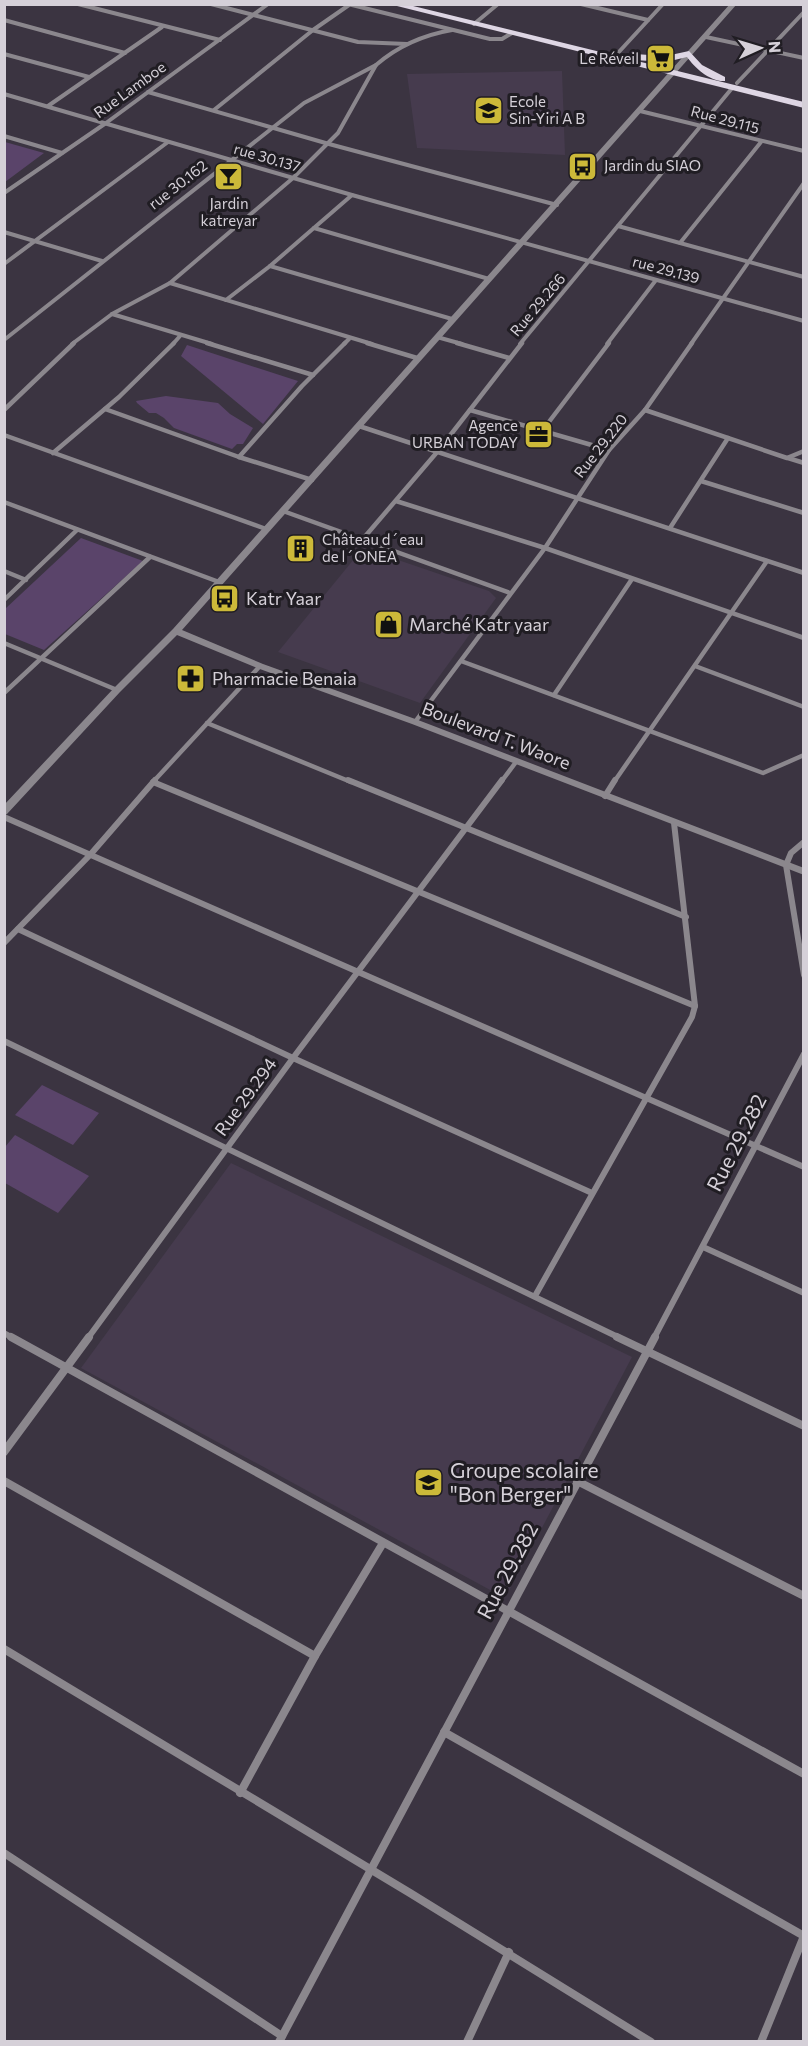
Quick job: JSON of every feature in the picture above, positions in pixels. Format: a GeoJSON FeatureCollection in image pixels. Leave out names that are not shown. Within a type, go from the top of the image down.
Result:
{"type":"FeatureCollection","features":[{"type":"Feature","properties":{"kind":"main road"},"geometry":{"type":"LineString","coordinates":[[393,4],[617,54],[674,71],[722,79]]}},
{"type":"Feature","properties":{"kind":"main road"},"geometry":{"type":"LineString","coordinates":[[413,4],[512,33],[804,99]]}},
{"type":"Feature","properties":{"kind":"main road"},"geometry":{"type":"LineString","coordinates":[[628,57],[666,59],[689,54],[699,67],[735,85],[804,105]]}},
{"type":"Feature","properties":{"kind":"street"},"geometry":{"type":"LineString","coordinates":[[78,4],[220,40]]}},
{"type":"Feature","properties":{"kind":"street"},"geometry":{"type":"LineString","coordinates":[[211,4],[358,42],[413,44]]}},
{"type":"Feature","properties":{"kind":"street","name":"Rue Lamboe"},"geometry":{"type":"LineString","coordinates":[[4,194],[106,123],[268,4]]}},
{"type":"Feature","properties":{"kind":"street"},"geometry":{"type":"LineString","coordinates":[[477,22],[498,4]]}},
{"type":"Feature","properties":{"kind":"street"},"geometry":{"type":"LineString","coordinates":[[581,4],[648,20]]}},
{"type":"Feature","properties":{"kind":"street"},"geometry":{"type":"LineString","coordinates":[[617,54],[663,4]]}},
{"type":"Feature","properties":{"kind":"street"},"geometry":{"type":"LineString","coordinates":[[4,812],[117,690],[176,631],[734,4]]}},
{"type":"Feature","properties":{"kind":"street"},"geometry":{"type":"LineString","coordinates":[[214,110],[313,30],[349,5],[490,39],[502,39],[512,33]]}},
{"type":"Feature","properties":{"kind":"street","name":"Rue 29.266"},"geometry":{"type":"LineString","coordinates":[[362,540],[438,451],[509,358],[700,126],[804,12]]}},
{"type":"Feature","properties":{"kind":"street"},"geometry":{"type":"LineString","coordinates":[[4,20],[125,53]]}},
{"type":"Feature","properties":{"kind":"street"},"geometry":{"type":"LineString","coordinates":[[48,106],[162,27]]}},
{"type":"Feature","properties":{"kind":"street","name":"rue 30.162"},"geometry":{"type":"LineString","coordinates":[[4,340],[304,103],[376,65],[393,52],[434,33],[453,30]]}},
{"type":"Feature","properties":{"kind":"street"},"geometry":{"type":"LineString","coordinates":[[706,37],[804,58]]}},
{"type":"Feature","properties":{"kind":"street"},"geometry":{"type":"LineString","coordinates":[[4,54],[89,77]]}},
{"type":"Feature","properties":{"kind":"street"},"geometry":{"type":"LineString","coordinates":[[4,410],[83,334],[112,314],[170,283],[293,178],[329,144],[342,127],[376,65]]}},
{"type":"Feature","properties":{"kind":"street"},"geometry":{"type":"LineString","coordinates":[[148,92],[329,144],[557,205]]}},
{"type":"Feature","properties":{"kind":"street","name":"rue 30.137"},"geometry":{"type":"LineString","coordinates":[[4,94],[352,195],[523,241]]}},
{"type":"Feature","properties":{"kind":"street","name":"Rue 29.115"},"geometry":{"type":"LineString","coordinates":[[640,111],[804,151]]}},
{"type":"Feature","properties":{"kind":"street"},"geometry":{"type":"LineString","coordinates":[[4,136],[62,153]]}},
{"type":"Feature","properties":{"kind":"street"},"geometry":{"type":"LineString","coordinates":[[4,264],[168,142]]}},
{"type":"Feature","properties":{"kind":"street"},"geometry":{"type":"LineString","coordinates":[[680,243],[761,142]]}},
{"type":"Feature","properties":{"kind":"street","name":"Rue 29.220"},"geometry":{"type":"LineString","coordinates":[[415,722],[545,549],[609,450],[645,410],[746,262],[804,183]]}},
{"type":"Feature","properties":{"kind":"street"},"geometry":{"type":"LineString","coordinates":[[226,300],[270,267],[352,195]]}},
{"type":"Feature","properties":{"kind":"street"},"geometry":{"type":"LineString","coordinates":[[618,226],[804,277]]}},
{"type":"Feature","properties":{"kind":"street"},"geometry":{"type":"LineString","coordinates":[[314,228],[489,279]]}},
{"type":"Feature","properties":{"kind":"street"},"geometry":{"type":"LineString","coordinates":[[4,232],[102,261]]}},
{"type":"Feature","properties":{"kind":"street","name":"rue 29.139"},"geometry":{"type":"LineString","coordinates":[[523,241],[589,262],[804,321]]}},
{"type":"Feature","properties":{"kind":"street"},"geometry":{"type":"LineString","coordinates":[[270,267],[452,320]]}},
{"type":"Feature","properties":{"kind":"street"},"geometry":{"type":"LineString","coordinates":[[542,431],[656,279]]}},
{"type":"Feature","properties":{"kind":"street"},"geometry":{"type":"LineString","coordinates":[[170,283],[417,358]]}},
{"type":"Feature","properties":{"kind":"street"},"geometry":{"type":"LineString","coordinates":[[112,314],[313,375]]}},
{"type":"Feature","properties":{"kind":"street"},"geometry":{"type":"LineString","coordinates":[[53,453],[168,351],[180,336]]}},
{"type":"Feature","properties":{"kind":"street"},"geometry":{"type":"LineString","coordinates":[[437,337],[509,358]]}},
{"type":"Feature","properties":{"kind":"street"},"geometry":{"type":"LineString","coordinates":[[239,457],[349,339]]}},
{"type":"Feature","properties":{"kind":"street"},"geometry":{"type":"LineString","coordinates":[[105,409],[239,457],[312,480]]}},
{"type":"Feature","properties":{"kind":"street"},"geometry":{"type":"LineString","coordinates":[[470,410],[609,450]]}},
{"type":"Feature","properties":{"kind":"street"},"geometry":{"type":"LineString","coordinates":[[645,410],[804,463]]}},
{"type":"Feature","properties":{"kind":"street"},"geometry":{"type":"LineString","coordinates":[[359,426],[804,573]]}},
{"type":"Feature","properties":{"kind":"street"},"geometry":{"type":"LineString","coordinates":[[4,435],[266,529]]}},
{"type":"Feature","properties":{"kind":"street"},"geometry":{"type":"LineString","coordinates":[[670,528],[728,438]]}},
{"type":"Feature","properties":{"kind":"street"},"geometry":{"type":"LineString","coordinates":[[788,458],[804,451]]}},
{"type":"Feature","properties":{"kind":"street"},"geometry":{"type":"LineString","coordinates":[[701,480],[804,513]]}},
{"type":"Feature","properties":{"kind":"street"},"geometry":{"type":"LineString","coordinates":[[396,501],[545,549],[804,638]]}},
{"type":"Feature","properties":{"kind":"street"},"geometry":{"type":"LineString","coordinates":[[4,502],[219,582]]}},
{"type":"Feature","properties":{"kind":"street"},"geometry":{"type":"LineString","coordinates":[[283,511],[510,593]]}},
{"type":"Feature","properties":{"kind":"street"},"geometry":{"type":"LineString","coordinates":[[4,600],[77,531]]}},
{"type":"Feature","properties":{"kind":"street"},"geometry":{"type":"LineString","coordinates":[[4,693],[150,556]]}},
{"type":"Feature","properties":{"kind":"street"},"geometry":{"type":"LineString","coordinates":[[605,796],[648,730],[767,561]]}},
{"type":"Feature","properties":{"kind":"street"},"geometry":{"type":"LineString","coordinates":[[4,571],[26,580]]}},
{"type":"Feature","properties":{"kind":"street"},"geometry":{"type":"LineString","coordinates":[[554,695],[632,579]]}},
{"type":"Feature","properties":{"kind":"street","name":"Boulevard T. Waore"},"geometry":{"type":"LineString","coordinates":[[176,631],[260,666],[415,722],[804,872]]}},
{"type":"Feature","properties":{"kind":"street"},"geometry":{"type":"LineString","coordinates":[[4,643],[117,690]]}},
{"type":"Feature","properties":{"kind":"street"},"geometry":{"type":"LineString","coordinates":[[461,661],[763,773],[804,755]]}},
{"type":"Feature","properties":{"kind":"street"},"geometry":{"type":"LineString","coordinates":[[4,943],[90,855],[153,782],[260,666]]}},
{"type":"Feature","properties":{"kind":"street"},"geometry":{"type":"LineString","coordinates":[[695,666],[804,707]]}},
{"type":"Feature","properties":{"kind":"street"},"geometry":{"type":"LineString","coordinates":[[207,723],[686,917]]}},
{"type":"Feature","properties":{"kind":"street","name":"Rue 29.294"},"geometry":{"type":"LineString","coordinates":[[4,1452],[293,1058],[516,762]]}},
{"type":"Feature","properties":{"kind":"street"},"geometry":{"type":"LineString","coordinates":[[153,782],[695,1006]]}},
{"type":"Feature","properties":{"kind":"street"},"geometry":{"type":"LineString","coordinates":[[4,817],[648,1096],[755,1147],[804,1167]]}},
{"type":"Feature","properties":{"kind":"street"},"geometry":{"type":"LineString","coordinates":[[535,1296],[692,1017],[695,1006],[674,823]]}},
{"type":"Feature","properties":{"kind":"street"},"geometry":{"type":"LineString","coordinates":[[804,842],[791,853],[786,865],[804,975]]}},
{"type":"Feature","properties":{"kind":"street"},"geometry":{"type":"LineString","coordinates":[[18,929],[293,1058],[592,1193]]}},
{"type":"Feature","properties":{"kind":"street"},"geometry":{"type":"LineString","coordinates":[[4,1041],[229,1146],[646,1352],[804,1426]]}},
{"type":"Feature","properties":{"kind":"street","name":"Rue 29.282"},"geometry":{"type":"LineString","coordinates":[[280,2039],[804,1054]]}},
{"type":"Feature","properties":{"kind":"street"},"geometry":{"type":"LineString","coordinates":[[703,1247],[804,1293]]}},
{"type":"Feature","properties":{"kind":"street"},"geometry":{"type":"LineString","coordinates":[[4,1333],[804,1774]]}},
{"type":"Feature","properties":{"kind":"street"},"geometry":{"type":"LineString","coordinates":[[4,1481],[315,1656]]}},
{"type":"Feature","properties":{"kind":"street"},"geometry":{"type":"LineString","coordinates":[[577,1481],[804,1596]]}},
{"type":"Feature","properties":{"kind":"street"},"geometry":{"type":"LineString","coordinates":[[240,1793],[315,1656],[383,1543]]}},
{"type":"Feature","properties":{"kind":"street"},"geometry":{"type":"LineString","coordinates":[[4,1649],[240,1793],[371,1868],[651,2042]]}},
{"type":"Feature","properties":{"kind":"street"},"geometry":{"type":"LineString","coordinates":[[444,1732],[804,1936],[761,2042]]}},
{"type":"Feature","properties":{"kind":"street"},"geometry":{"type":"LineString","coordinates":[[4,1853],[280,2039]]}},
{"type":"Feature","properties":{"kind":"street"},"geometry":{"type":"LineString","coordinates":[[466,2042],[509,1952]]}},
{"type":"Feature","properties":{"kind":"shaded area","name":"Ecole Sin-Yiri A B"},"geometry":{"type":"Polygon","coordinates":[[[562,71],[565,155],[417,148],[407,74],[562,71]]]}},
{"type":"Feature","properties":{"kind":"shaded area"},"geometry":{"type":"Polygon","coordinates":[[[5,142],[44,153],[5,182],[5,142]]]}},
{"type":"Feature","properties":{"kind":"shaded area"},"geometry":{"type":"Polygon","coordinates":[[[187,345],[298,381],[263,424],[181,356],[187,345]]]}},
{"type":"Feature","properties":{"kind":"shaded area"},"geometry":{"type":"Polygon","coordinates":[[[166,396],[218,403],[230,414],[253,428],[243,444],[237,444],[232,449],[174,428],[164,418],[156,413],[149,413],[136,401],[166,396]]]}},
{"type":"Feature","properties":{"kind":"shaded area"},"geometry":{"type":"Polygon","coordinates":[[[81,538],[143,561],[44,650],[5,634],[5,609],[81,538]]]}},
{"type":"Feature","properties":{"kind":"shaded area","name":"Marché Katr yaar"},"geometry":{"type":"Polygon","coordinates":[[[363,548],[489,591],[496,598],[420,703],[278,652],[363,548]]]}},
{"type":"Feature","properties":{"kind":"shaded area"},"geometry":{"type":"Polygon","coordinates":[[[42,1085],[99,1113],[73,1145],[15,1115],[42,1085]]]}},
{"type":"Feature","properties":{"kind":"shaded area"},"geometry":{"type":"Polygon","coordinates":[[[15,1135],[89,1176],[58,1213],[5,1183],[5,1147],[15,1135]]]}},
{"type":"Feature","properties":{"kind":"shaded area","name":"Groupe scolaire \"Bon Berger\""},"geometry":{"type":"Polygon","coordinates":[[[231,1163],[632,1357],[505,1598],[81,1368],[231,1163]]]}},
{"type":"Feature","properties":{"kind":"building","name":"Château d´eau de l´ONEA"},"geometry":{"type":"Polygon","coordinates":[[[303,541],[313,545],[312,554],[300,558],[289,554],[290,545],[303,541]]]}},
{"type":"Feature","properties":{"kind":"place","name":"Le Réveil"},"geometry":{"type":"Point","coordinates":[660,59]}},
{"type":"Feature","properties":{"kind":"place","name":"Ecole Sin-Yiri A B"},"geometry":{"type":"Point","coordinates":[488,111]}},
{"type":"Feature","properties":{"kind":"place","name":"Jardin du SIAO"},"geometry":{"type":"Point","coordinates":[583,166]}},
{"type":"Feature","properties":{"kind":"place","name":"Jardin katreyar"},"geometry":{"type":"Point","coordinates":[229,177]}},
{"type":"Feature","properties":{"kind":"place","name":"Agence URBAN TODAY"},"geometry":{"type":"Point","coordinates":[539,435]}},
{"type":"Feature","properties":{"kind":"place","name":"Château d´eau de l´ONEA"},"geometry":{"type":"Point","coordinates":[301,549]}},
{"type":"Feature","properties":{"kind":"place","name":"Katr Yaar"},"geometry":{"type":"Point","coordinates":[225,599]}},
{"type":"Feature","properties":{"kind":"place","name":"Marché Katr yaar"},"geometry":{"type":"Point","coordinates":[388,625]}},
{"type":"Feature","properties":{"kind":"place","name":"Pharmacie Benaia"},"geometry":{"type":"Point","coordinates":[191,679]}},
{"type":"Feature","properties":{"kind":"place","name":"Groupe scolaire \"Bon Berger\""},"geometry":{"type":"Point","coordinates":[429,1483]}}]}
